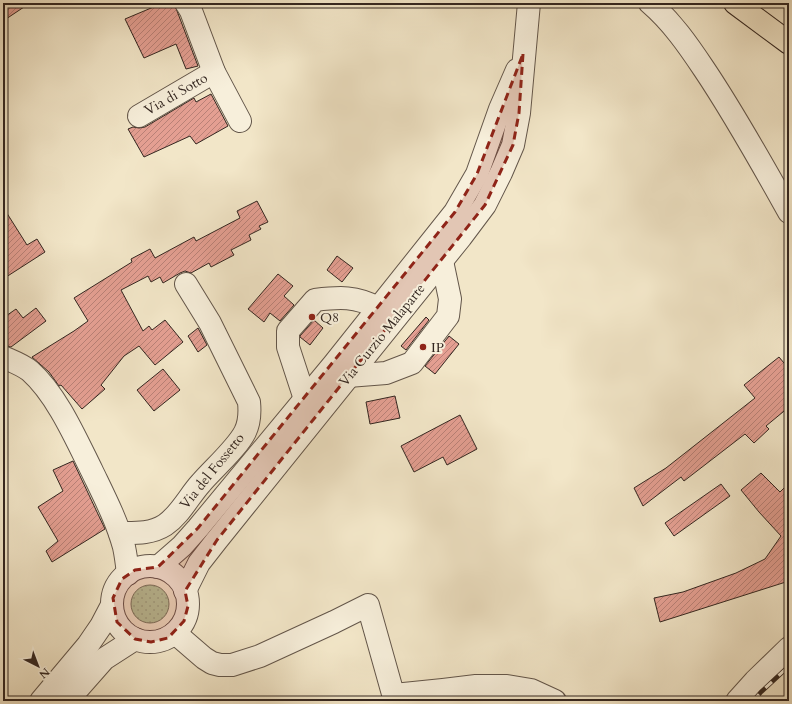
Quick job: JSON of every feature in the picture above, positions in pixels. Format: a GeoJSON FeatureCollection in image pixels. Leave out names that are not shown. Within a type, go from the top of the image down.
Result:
{"type":"FeatureCollection","features":[{"type":"Feature","properties":{"kind":"highway"},"geometry":{"type":"LineString","coordinates":[[735,3],[789,43]]}},
{"type":"Feature","properties":{"kind":"street","name":"Via di Sotto"},"geometry":{"type":"LineString","coordinates":[[186,3],[191,11],[214,72],[240,121]]}},
{"type":"Feature","properties":{"kind":"street","name":"Via Curzio Malaparte"},"geometry":{"type":"LineString","coordinates":[[185,590],[199,563],[348,376],[474,222],[485,205],[513,145],[519,113],[528,3]]}},
{"type":"Feature","properties":{"kind":"street"},"geometry":{"type":"LineString","coordinates":[[650,3],[660,12],[682,38],[724,99],[789,212]]}},
{"type":"Feature","properties":{"kind":"street","name":"Via Curzio Malaparte"},"geometry":{"type":"LineString","coordinates":[[158,567],[182,546],[198,528],[305,399],[455,212],[474,180],[523,54]]}},
{"type":"Feature","properties":{"kind":"street","name":"Via di Sotto"},"geometry":{"type":"LineString","coordinates":[[139,116],[214,72]]}},
{"type":"Feature","properties":{"kind":"street"},"geometry":{"type":"LineString","coordinates":[[348,376],[386,373],[412,363],[448,316],[450,299],[442,261]]}},
{"type":"Feature","properties":{"kind":"street","name":"Via del Fossetto"},"geometry":{"type":"LineString","coordinates":[[120,534],[146,532],[157,529],[166,524],[176,515],[199,484],[238,442],[245,432],[248,423],[250,412],[249,402],[210,323],[186,284]]}},
{"type":"Feature","properties":{"kind":"street"},"geometry":{"type":"LineString","coordinates":[[305,399],[288,347],[288,331],[315,300],[341,297],[368,302],[378,308]]}},
{"type":"Feature","properties":{"kind":"street"},"geometry":{"type":"LineString","coordinates":[[3,357],[29,370],[53,399],[71,429],[106,501],[120,534],[128,574]]}},
{"type":"Feature","properties":{"kind":"street"},"geometry":{"type":"LineString","coordinates":[[41,701],[52,685],[88,645],[101,626],[112,605],[118,585],[128,574],[144,567],[158,567],[169,572],[176,576],[185,590],[188,606],[184,621],[175,633],[160,641],[151,642],[135,639],[121,629],[117,622],[112,605]]}},
{"type":"Feature","properties":{"kind":"street"},"geometry":{"type":"LineString","coordinates":[[175,633],[212,663],[232,665],[260,656],[368,605],[395,698],[476,686],[507,686],[531,690],[555,701]]}},
{"type":"Feature","properties":{"kind":"street"},"geometry":{"type":"LineString","coordinates":[[67,701],[104,659],[135,639]]}},
{"type":"Feature","properties":{"kind":"street"},"geometry":{"type":"LineString","coordinates":[[737,701],[789,648]]}},
{"type":"Feature","properties":{"kind":"highlighted area"},"geometry":{"type":"Polygon","coordinates":[[[523,54],[519,113],[513,145],[485,205],[217,540],[185,591],[188,606],[184,621],[168,638],[151,642],[135,639],[117,622],[113,598],[122,579],[135,570],[158,567],[198,528],[455,212],[477,174],[523,54]]]}},
{"type":"Feature","properties":{"kind":"green space"},"geometry":{"type":"Polygon","coordinates":[[[146,585],[154,585],[164,590],[168,597],[168,611],[164,618],[154,623],[146,623],[136,618],[134,615],[131,608],[131,600],[136,590],[139,588],[146,585]]]}},
{"type":"Feature","properties":{"kind":"building"},"geometry":{"type":"Polygon","coordinates":[[[3,3],[30,3],[3,21],[3,3]]]}},
{"type":"Feature","properties":{"kind":"building"},"geometry":{"type":"Polygon","coordinates":[[[163,3],[174,3],[198,66],[186,69],[176,44],[144,58],[125,19],[163,3]]]}},
{"type":"Feature","properties":{"kind":"building"},"geometry":{"type":"Polygon","coordinates":[[[211,94],[228,126],[196,144],[190,136],[144,157],[128,129],[133,127],[145,127],[194,98],[196,102],[211,94]]]}},
{"type":"Feature","properties":{"kind":"building"},"geometry":{"type":"Polygon","coordinates":[[[257,201],[268,222],[259,226],[261,229],[249,235],[251,240],[231,250],[234,255],[211,267],[209,263],[191,273],[185,271],[163,283],[160,277],[151,282],[148,276],[121,290],[143,331],[149,326],[152,330],[165,320],[183,342],[155,365],[139,346],[124,356],[101,385],[105,389],[82,409],[61,385],[59,386],[49,372],[32,357],[88,321],[74,298],[132,262],[131,259],[150,249],[155,258],[194,237],[196,241],[240,218],[237,211],[257,201]]]}},
{"type":"Feature","properties":{"kind":"building"},"geometry":{"type":"Polygon","coordinates":[[[3,207],[27,245],[37,239],[45,252],[3,279],[3,207]]]}},
{"type":"Feature","properties":{"kind":"building"},"geometry":{"type":"Polygon","coordinates":[[[337,256],[353,268],[342,282],[327,270],[337,256]]]}},
{"type":"Feature","properties":{"kind":"building"},"geometry":{"type":"Polygon","coordinates":[[[278,274],[293,286],[284,296],[294,305],[280,321],[270,313],[264,322],[248,309],[278,274]]]}},
{"type":"Feature","properties":{"kind":"building"},"geometry":{"type":"Polygon","coordinates":[[[36,308],[46,321],[11,347],[3,345],[3,318],[16,309],[23,318],[36,308]]]}},
{"type":"Feature","properties":{"kind":"building"},"geometry":{"type":"Polygon","coordinates":[[[426,317],[429,320],[406,350],[401,346],[426,317]]]}},
{"type":"Feature","properties":{"kind":"building"},"geometry":{"type":"Polygon","coordinates":[[[314,320],[323,328],[310,345],[300,336],[314,320]]]}},
{"type":"Feature","properties":{"kind":"building"},"geometry":{"type":"Polygon","coordinates":[[[198,328],[207,345],[198,352],[188,336],[198,328]]]}},
{"type":"Feature","properties":{"kind":"building"},"geometry":{"type":"Polygon","coordinates":[[[449,336],[459,344],[435,374],[425,366],[449,336]]]}},
{"type":"Feature","properties":{"kind":"building"},"geometry":{"type":"Polygon","coordinates":[[[779,357],[789,369],[789,407],[766,426],[769,429],[754,443],[745,434],[684,481],[681,477],[643,506],[634,488],[666,468],[755,398],[744,385],[779,357]]]}},
{"type":"Feature","properties":{"kind":"building"},"geometry":{"type":"Polygon","coordinates":[[[163,369],[180,390],[154,411],[137,390],[163,369]]]}},
{"type":"Feature","properties":{"kind":"building"},"geometry":{"type":"Polygon","coordinates":[[[395,396],[400,418],[370,424],[366,402],[395,396]]]}},
{"type":"Feature","properties":{"kind":"building"},"geometry":{"type":"Polygon","coordinates":[[[460,415],[477,449],[447,465],[443,457],[414,472],[401,446],[460,415]]]}},
{"type":"Feature","properties":{"kind":"building"},"geometry":{"type":"Polygon","coordinates":[[[73,461],[105,529],[52,562],[46,551],[58,541],[38,507],[63,491],[53,470],[73,461]]]}},
{"type":"Feature","properties":{"kind":"building"},"geometry":{"type":"Polygon","coordinates":[[[761,473],[780,492],[789,483],[789,581],[660,622],[654,598],[683,592],[736,573],[765,559],[781,536],[741,490],[761,473]]]}},
{"type":"Feature","properties":{"kind":"building"},"geometry":{"type":"Polygon","coordinates":[[[721,484],[730,496],[674,536],[665,523],[721,484]]]}},
{"type":"Feature","properties":{"kind":"railway"},"geometry":{"type":"LineString","coordinates":[[753,701],[789,666]]}},
{"type":"Feature","properties":{"kind":"place","name":"Q8"},"geometry":{"type":"Point","coordinates":[312,317]}},
{"type":"Feature","properties":{"kind":"place","name":"IP"},"geometry":{"type":"Point","coordinates":[423,347]}}]}
